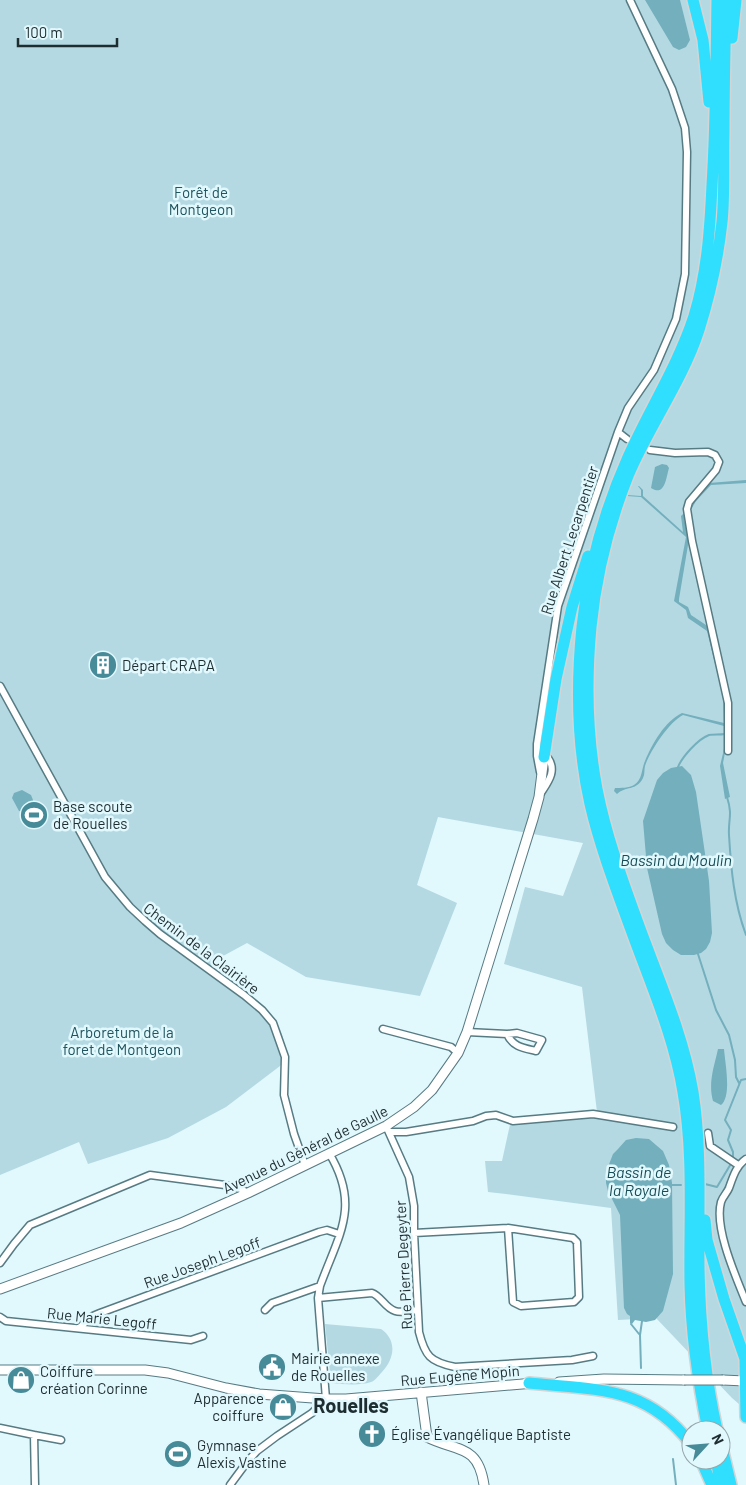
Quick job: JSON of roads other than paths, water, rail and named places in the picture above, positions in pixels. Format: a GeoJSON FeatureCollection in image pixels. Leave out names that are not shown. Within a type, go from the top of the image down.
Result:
{"type":"FeatureCollection","features":[{"type":"Feature","properties":{"kind":"highway"},"geometry":{"type":"LineString","coordinates":[[693,0],[703,40],[714,155]]}},
{"type":"Feature","properties":{"kind":"highway"},"geometry":{"type":"LineString","coordinates":[[540,756],[572,607],[599,518],[680,352],[700,291],[709,242],[714,155],[717,0]]}},
{"type":"Feature","properties":{"kind":"highway"},"geometry":{"type":"LineString","coordinates":[[726,0],[722,220],[716,269],[698,333],[681,373],[628,477],[603,556],[595,592],[588,668],[588,713],[597,788],[607,830],[621,876],[677,1027],[692,1092],[697,1156],[708,1240],[724,1299],[744,1359],[746,1417]]}},
{"type":"Feature","properties":{"kind":"highway"},"geometry":{"type":"LineString","coordinates":[[723,137],[736,0]]}},
{"type":"Feature","properties":{"kind":"highway"},"geometry":{"type":"LineString","coordinates":[[628,458],[606,514],[588,584],[579,663],[579,722],[585,773],[600,840],[668,1030],[683,1092],[688,1146],[690,1288],[693,1340],[706,1420]]}},
{"type":"Feature","properties":{"kind":"highway"},"geometry":{"type":"LineString","coordinates":[[697,1156],[701,1326],[710,1393],[716,1420]]}},
{"type":"Feature","properties":{"kind":"highway"},"geometry":{"type":"LineString","coordinates":[[529,1383],[611,1391],[634,1398],[669,1420],[681,1433]]}},
{"type":"Feature","properties":{"kind":"highway"},"geometry":{"type":"LineString","coordinates":[[705,1470],[712,1485]]}},
{"type":"Feature","properties":{"kind":"highway"},"geometry":{"type":"LineString","coordinates":[[718,1470],[722,1485]]}},
{"type":"Feature","properties":{"kind":"highway"},"geometry":{"type":"LineString","coordinates":[[727,1470],[731,1485]]}},
{"type":"Feature","properties":{"kind":"street","name":"Rue Albert Lecarpentier"},"geometry":{"type":"LineString","coordinates":[[539,796],[553,768],[548,758],[540,756],[536,744],[558,606],[618,432],[628,408],[654,370],[676,319],[684,274],[687,152],[685,128],[672,89],[630,0]]}},
{"type":"Feature","properties":{"kind":"street"},"geometry":{"type":"LineString","coordinates":[[618,432],[627,439]]}},
{"type":"Feature","properties":{"kind":"street"},"geometry":{"type":"LineString","coordinates":[[650,450],[675,453],[708,452],[715,456],[719,462],[716,470],[689,502],[688,512],[692,541],[728,703],[728,751]]}},
{"type":"Feature","properties":{"kind":"street","name":"Chemin de la Clairière"},"geometry":{"type":"LineString","coordinates":[[0,686],[105,877],[130,907],[145,921],[244,995],[262,1010],[273,1023],[285,1057],[284,1095],[294,1134],[305,1165]]}},
{"type":"Feature","properties":{"kind":"street","name":"Avenue du Général de Gaulle"},"geometry":{"type":"LineString","coordinates":[[0,1289],[180,1223],[248,1193],[330,1153],[388,1129],[432,1090],[458,1053],[467,1032],[515,882],[539,796],[540,756]]}},
{"type":"Feature","properties":{"kind":"street"},"geometry":{"type":"LineString","coordinates":[[383,1030],[451,1047],[458,1053]]}},
{"type":"Feature","properties":{"kind":"street"},"geometry":{"type":"LineString","coordinates":[[467,1032],[517,1033],[542,1040],[536,1051],[514,1045],[507,1034]]}},
{"type":"Feature","properties":{"kind":"street"},"geometry":{"type":"LineString","coordinates":[[388,1129],[406,1132],[473,1121],[486,1116],[496,1115],[513,1121],[593,1114],[673,1127]]}},
{"type":"Feature","properties":{"kind":"street","name":"Rue Pierre Degeyter"},"geometry":{"type":"LineString","coordinates":[[388,1129],[409,1177],[414,1206],[419,1332],[422,1348],[429,1357],[440,1364],[454,1367],[512,1365],[572,1360],[593,1356]]}},
{"type":"Feature","properties":{"kind":"street"},"geometry":{"type":"LineString","coordinates":[[708,1134],[710,1146],[738,1165]]}},
{"type":"Feature","properties":{"kind":"street"},"geometry":{"type":"LineString","coordinates":[[230,1485],[246,1462],[257,1451],[276,1436],[312,1413],[326,1399],[318,1298],[320,1286],[346,1214],[346,1195],[340,1172],[330,1153]]}},
{"type":"Feature","properties":{"kind":"street"},"geometry":{"type":"LineString","coordinates":[[746,1159],[738,1165],[727,1193],[721,1202],[721,1231],[746,1302]]}},
{"type":"Feature","properties":{"kind":"street"},"geometry":{"type":"LineString","coordinates":[[0,1263],[30,1225],[150,1175],[225,1185],[248,1193]]}},
{"type":"Feature","properties":{"kind":"street"},"geometry":{"type":"LineString","coordinates":[[414,1232],[508,1228],[573,1238],[577,1242],[579,1297],[574,1302],[521,1306],[513,1302],[508,1228]]}},
{"type":"Feature","properties":{"kind":"street","name":"Rue Joseph Legoff"},"geometry":{"type":"LineString","coordinates":[[79,1328],[93,1316],[100,1313],[319,1232],[327,1230],[339,1234]]}},
{"type":"Feature","properties":{"kind":"street"},"geometry":{"type":"LineString","coordinates":[[265,1310],[272,1303],[320,1286]]}},
{"type":"Feature","properties":{"kind":"street"},"geometry":{"type":"LineString","coordinates":[[318,1298],[372,1293],[396,1312],[417,1310]]}},
{"type":"Feature","properties":{"kind":"street","name":"Rue Marie Legoff"},"geometry":{"type":"LineString","coordinates":[[0,1317],[6,1321],[192,1340],[203,1336]]}},
{"type":"Feature","properties":{"kind":"street","name":"Rue Eugène Mopin"},"geometry":{"type":"LineString","coordinates":[[0,1370],[145,1370],[168,1373],[226,1388],[259,1394],[326,1399],[604,1379],[746,1381]]}},
{"type":"Feature","properties":{"kind":"street"},"geometry":{"type":"LineString","coordinates":[[421,1392],[427,1437],[436,1442],[464,1450],[480,1468],[484,1485]]}},
{"type":"Feature","properties":{"kind":"street"},"geometry":{"type":"LineString","coordinates":[[0,1428],[61,1440]]}},
{"type":"Feature","properties":{"kind":"street"},"geometry":{"type":"LineString","coordinates":[[34,1435],[35,1485]]}},
{"type":"Feature","properties":{"kind":"water"},"geometry":{"type":"Polygon","coordinates":[[[645,0],[680,0],[690,40],[686,47],[679,50],[673,47],[645,0]]]}},
{"type":"Feature","properties":{"kind":"water"},"geometry":{"type":"Polygon","coordinates":[[[662,464],[667,465],[669,468],[666,481],[662,488],[656,490],[651,488],[655,467],[662,464]]]}},
{"type":"Feature","properties":{"kind":"water"},"geometry":{"type":"Polygon","coordinates":[[[746,480],[746,483],[711,485],[696,501],[689,513],[688,508],[709,483],[746,480]]]}},
{"type":"Feature","properties":{"kind":"water"},"geometry":{"type":"Polygon","coordinates":[[[638,486],[643,490],[643,496],[683,532],[681,516],[686,511],[687,516],[684,519],[689,539],[679,602],[688,607],[691,615],[709,627],[727,700],[727,742],[723,763],[730,797],[725,799],[720,766],[724,749],[724,726],[683,715],[666,730],[656,745],[647,760],[644,776],[638,785],[617,794],[614,791],[615,788],[630,787],[637,783],[655,740],[670,721],[682,713],[724,723],[723,696],[707,631],[688,618],[686,610],[674,601],[686,537],[641,497],[627,496],[641,496],[641,490],[638,486]]]}},
{"type":"Feature","properties":{"kind":"water","name":"Bassin du Moulin"},"geometry":{"type":"Polygon","coordinates":[[[682,766],[691,775],[696,792],[709,881],[712,933],[706,949],[694,955],[681,955],[673,950],[666,943],[662,934],[647,868],[643,821],[657,780],[671,768],[682,766]]]}},
{"type":"Feature","properties":{"kind":"water"},"geometry":{"type":"Polygon","coordinates":[[[22,790],[31,795],[33,800],[32,807],[26,811],[19,811],[12,798],[14,793],[22,790]]]}},
{"type":"Feature","properties":{"kind":"water"},"geometry":{"type":"Polygon","coordinates":[[[718,1049],[724,1049],[727,1079],[726,1094],[721,1105],[713,1101],[711,1088],[718,1049]]]}},
{"type":"Feature","properties":{"kind":"water","name":"Bassin de la Royale"},"geometry":{"type":"Polygon","coordinates":[[[636,1138],[649,1139],[663,1151],[669,1165],[672,1183],[673,1274],[663,1311],[655,1320],[646,1322],[635,1320],[632,1324],[630,1323],[630,1316],[624,1308],[620,1215],[608,1191],[606,1172],[613,1154],[626,1140],[636,1138]]]}},
{"type":"Feature","properties":{"kind":"waterway"},"geometry":{"type":"LineString","coordinates":[[678,767],[700,740],[709,735],[725,734]]}},
{"type":"Feature","properties":{"kind":"waterway"},"geometry":{"type":"LineString","coordinates":[[727,797],[730,809],[729,835],[734,886],[746,935]]}},
{"type":"Feature","properties":{"kind":"waterway"},"geometry":{"type":"LineString","coordinates":[[698,954],[716,1010],[729,1035],[735,1060],[736,1077],[739,1083]]}},
{"type":"Feature","properties":{"kind":"waterway"},"geometry":{"type":"LineString","coordinates":[[733,1158],[733,1152],[728,1140],[731,1130],[725,1120],[741,1080],[746,1079]]}},
{"type":"Feature","properties":{"kind":"waterway"},"geometry":{"type":"LineString","coordinates":[[705,1184],[717,1187],[732,1162]]}},
{"type":"Feature","properties":{"kind":"waterway"},"geometry":{"type":"LineString","coordinates":[[672,1185],[681,1185]]}},
{"type":"Feature","properties":{"kind":"waterway"},"geometry":{"type":"LineString","coordinates":[[641,1368],[640,1335],[642,1321]]}},
{"type":"Feature","properties":{"kind":"waterway"},"geometry":{"type":"LineString","coordinates":[[631,1324],[639,1334]]}},
{"type":"Feature","properties":{"kind":"waterway"},"geometry":{"type":"LineString","coordinates":[[673,1459],[676,1485]]}},
{"type":"Feature","properties":{"kind":"place","name":"Départ CRAPA"},"geometry":{"type":"Point","coordinates":[103,665]}},
{"type":"Feature","properties":{"kind":"place","name":"Base scoute de Rouelles"},"geometry":{"type":"Point","coordinates":[34,815]}},
{"type":"Feature","properties":{"kind":"place","name":"Mairie annexe de Rouelles"},"geometry":{"type":"Point","coordinates":[272,1367]}},
{"type":"Feature","properties":{"kind":"place","name":"Coiffure création Corinne"},"geometry":{"type":"Point","coordinates":[21,1380]}},
{"type":"Feature","properties":{"kind":"place","name":"Apparence coiffure"},"geometry":{"type":"Point","coordinates":[283,1407]}},
{"type":"Feature","properties":{"kind":"place","name":"Église Évangélique Baptiste"},"geometry":{"type":"Point","coordinates":[372,1434]}},
{"type":"Feature","properties":{"kind":"place","name":"Gymnase Alexis Vastine"},"geometry":{"type":"Point","coordinates":[178,1454]}},
{"type":"Feature","properties":{"kind":"district","name":"Rouelles"},"geometry":{"type":"Point","coordinates":[351,1405]}},
{"type":"Feature","properties":{"kind":"park label","name":"Forêt de Montgeon"},"geometry":{"type":"Point","coordinates":[201,200]}},
{"type":"Feature","properties":{"kind":"park label","name":"Arboretum de la foret de Montgeon"},"geometry":{"type":"Point","coordinates":[122,1040]}}]}
